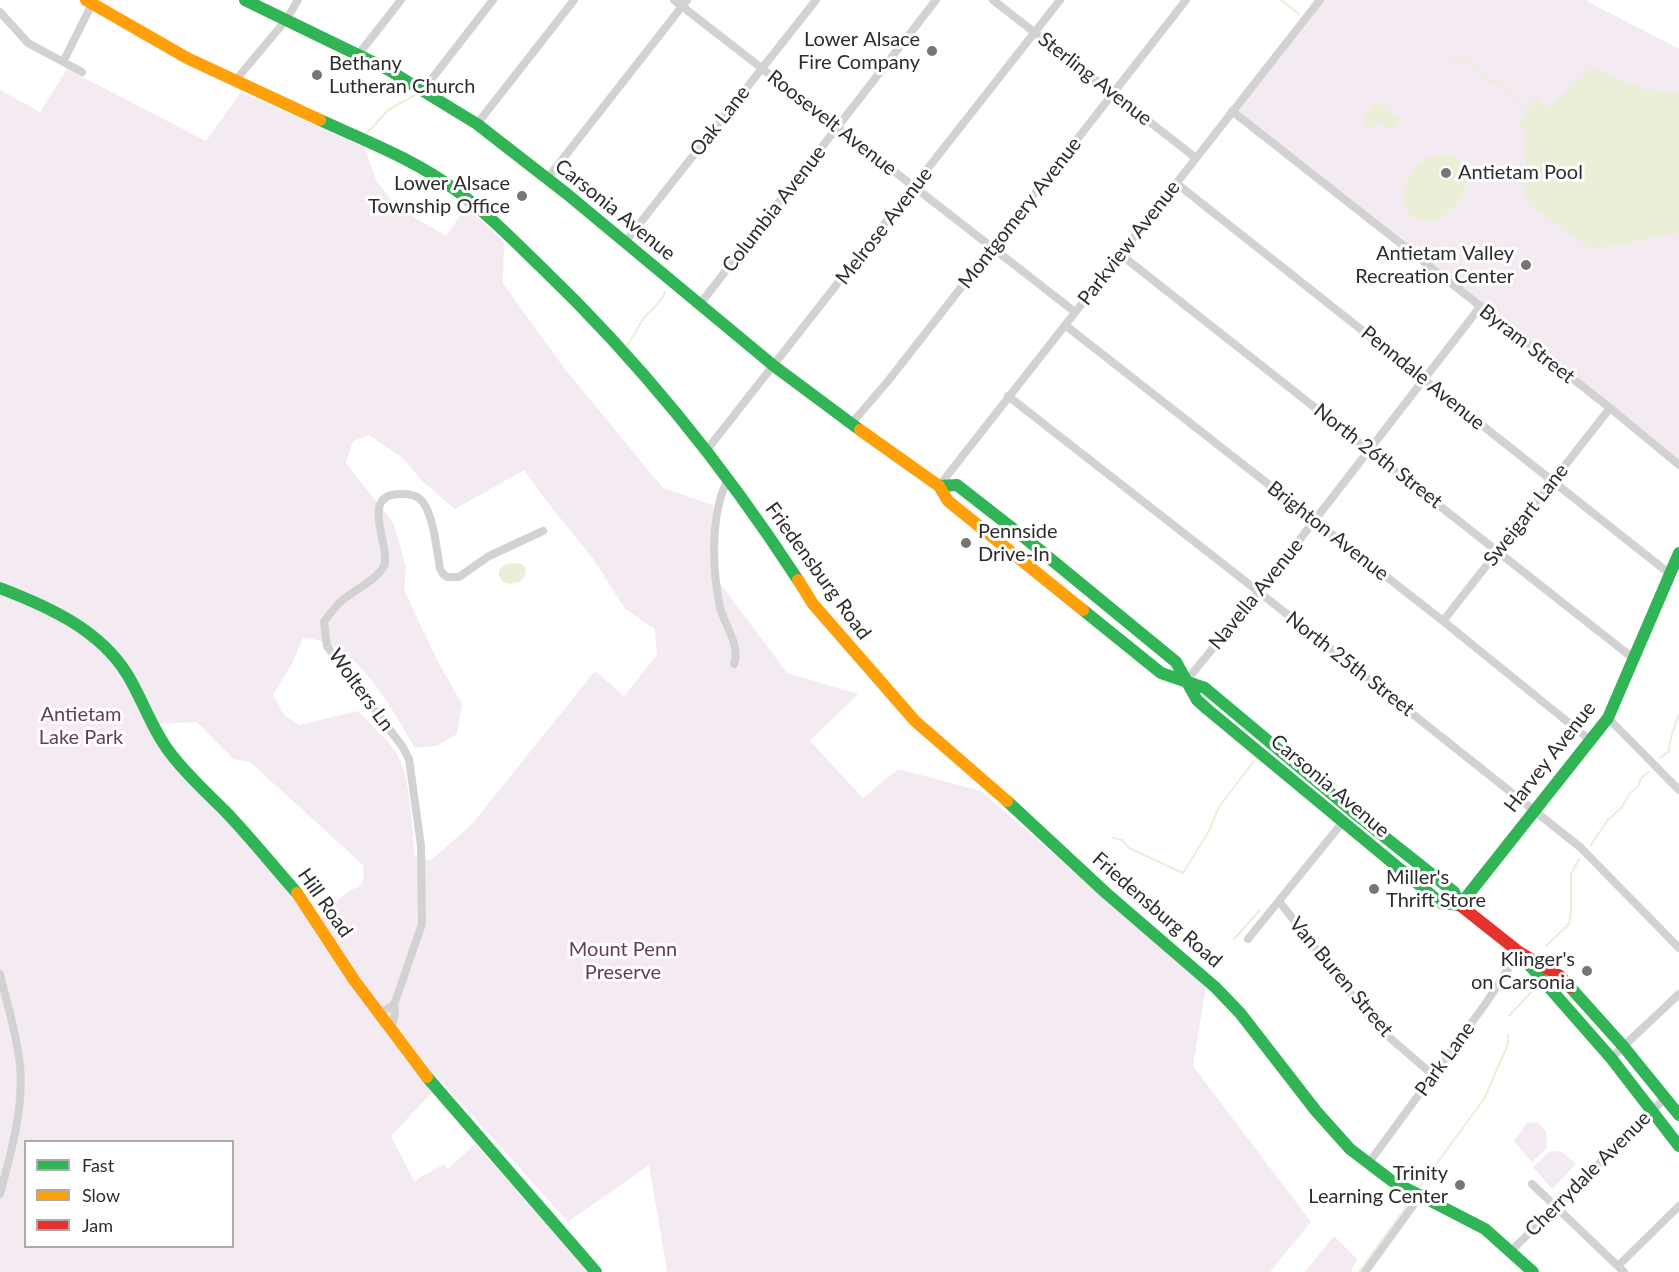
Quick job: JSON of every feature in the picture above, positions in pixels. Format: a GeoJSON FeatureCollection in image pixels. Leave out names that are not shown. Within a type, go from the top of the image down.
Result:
{"type":"FeatureCollection","features":[{"type":"Feature","properties":{"kind":"street","name":"Carsonia Avenue"},"geometry":{"type":"LineString","coordinates":[[245,0],[358,55],[423,90],[477,124],[625,242],[774,366],[939,486],[948,501],[1161,673],[1205,688],[1352,811],[1454,892],[1460,905],[1519,952],[1560,976],[1623,1046],[1679,1115]]}},
{"type":"Feature","properties":{"kind":"street"},"geometry":{"type":"LineString","coordinates":[[235,81],[286,20],[298,0]]}},
{"type":"Feature","properties":{"kind":"street"},"geometry":{"type":"LineString","coordinates":[[358,55],[401,0]]}},
{"type":"Feature","properties":{"kind":"street"},"geometry":{"type":"LineString","coordinates":[[423,90],[493,0]]}},
{"type":"Feature","properties":{"kind":"street"},"geometry":{"type":"LineString","coordinates":[[477,124],[574,0]]}},
{"type":"Feature","properties":{"kind":"street","name":"Roosevelt Avenue"},"geometry":{"type":"LineString","coordinates":[[674,0],[684,3],[762,68],[1075,312]]}},
{"type":"Feature","properties":{"kind":"street","name":"Oak Lane"},"geometry":{"type":"LineString","coordinates":[[625,242],[816,0]]}},
{"type":"Feature","properties":{"kind":"street","name":"Columbia Avenue"},"geometry":{"type":"LineString","coordinates":[[700,304],[936,0]]}},
{"type":"Feature","properties":{"kind":"street","name":"Sterling Avenue"},"geometry":{"type":"LineString","coordinates":[[993,0],[1196,158]]}},
{"type":"Feature","properties":{"kind":"street","name":"Melrose Avenue"},"geometry":{"type":"LineString","coordinates":[[706,451],[1060,0]]}},
{"type":"Feature","properties":{"kind":"street","name":"Montgomery Avenue"},"geometry":{"type":"LineString","coordinates":[[851,424],[888,381],[1186,0]]}},
{"type":"Feature","properties":{"kind":"street","name":"Parkview Avenue"},"geometry":{"type":"LineString","coordinates":[[939,486],[1320,0]]}},
{"type":"Feature","properties":{"kind":"street"},"geometry":{"type":"LineString","coordinates":[[63,62],[89,2]]}},
{"type":"Feature","properties":{"kind":"street","name":"Friedensburg Road"},"geometry":{"type":"LineString","coordinates":[[89,2],[170,50],[415,164],[468,199],[488,216],[593,317],[643,372],[728,479],[768,534],[813,604],[855,656],[915,721],[1031,823],[1106,893],[1215,987],[1240,1013],[1335,1133],[1368,1164],[1392,1181],[1485,1228],[1533,1272]]}},
{"type":"Feature","properties":{"kind":"street"},"geometry":{"type":"LineString","coordinates":[[547,179],[684,3]]}},
{"type":"Feature","properties":{"kind":"street"},"geometry":{"type":"LineString","coordinates":[[0,12],[28,44],[82,72]]}},
{"type":"Feature","properties":{"kind":"street","name":"Byram Street"},"geometry":{"type":"LineString","coordinates":[[1232,111],[1610,408],[1679,465]]}},
{"type":"Feature","properties":{"kind":"street","name":"Penndale Avenue"},"geometry":{"type":"LineString","coordinates":[[1176,183],[1670,574]]}},
{"type":"Feature","properties":{"kind":"street","name":"North 26th Street"},"geometry":{"type":"LineString","coordinates":[[1120,254],[1634,658]]}},
{"type":"Feature","properties":{"kind":"street","name":"Navella Avenue"},"geometry":{"type":"LineString","coordinates":[[1186,681],[1259,592],[1480,307]]}},
{"type":"Feature","properties":{"kind":"street","name":"Brighton Avenue"},"geometry":{"type":"LineString","coordinates":[[1065,325],[1443,621],[1590,740]]}},
{"type":"Feature","properties":{"kind":"street","name":"North 25th Street"},"geometry":{"type":"LineString","coordinates":[[1008,396],[1580,847],[1679,948]]}},
{"type":"Feature","properties":{"kind":"street","name":"Sweigart Lane"},"geometry":{"type":"LineString","coordinates":[[1443,621],[1610,408]]}},
{"type":"Feature","properties":{"kind":"street"},"geometry":{"type":"LineString","coordinates":[[728,479],[722,491],[717,517],[714,565],[721,609],[736,650],[734,664]]}},
{"type":"Feature","properties":{"kind":"street","name":"Carsonia Avenue"},"geometry":{"type":"LineString","coordinates":[[939,486],[957,485],[1025,538],[1176,662],[1197,700],[1342,823],[1441,903],[1460,905]]}},
{"type":"Feature","properties":{"kind":"street","name":"Wolters Ln"},"geometry":{"type":"LineString","coordinates":[[393,1005],[422,924],[421,846],[409,759],[402,746],[327,646],[324,622],[338,604],[384,565],[385,554],[378,513],[381,505],[389,496],[410,495],[420,499],[430,520],[440,569],[447,578],[459,577],[489,556],[543,531]]}},
{"type":"Feature","properties":{"kind":"street","name":"Harvey Avenue"},"geometry":{"type":"LineString","coordinates":[[1460,905],[1608,718],[1679,553]]}},
{"type":"Feature","properties":{"kind":"street","name":"Hill Road"},"geometry":{"type":"LineString","coordinates":[[0,588],[44,605],[62,615],[109,652],[126,673],[156,732],[170,753],[301,897],[342,962],[391,1032],[596,1272]]}},
{"type":"Feature","properties":{"kind":"street"},"geometry":{"type":"LineString","coordinates":[[1608,718],[1679,790]]}},
{"type":"Feature","properties":{"kind":"street"},"geometry":{"type":"LineString","coordinates":[[1248,939],[1342,823]]}},
{"type":"Feature","properties":{"kind":"street","name":"Van Buren Street"},"geometry":{"type":"LineString","coordinates":[[1279,901],[1375,1025],[1433,1075]]}},
{"type":"Feature","properties":{"kind":"street","name":"Carsonia Avenue"},"geometry":{"type":"LineString","coordinates":[[1519,952],[1611,1058],[1679,1146]]}},
{"type":"Feature","properties":{"kind":"street","name":"Park Lane"},"geometry":{"type":"LineString","coordinates":[[1368,1164],[1486,1003],[1519,952]]}},
{"type":"Feature","properties":{"kind":"street"},"geometry":{"type":"LineString","coordinates":[[0,974],[18,1048],[21,1078],[18,1120],[0,1194]]}},
{"type":"Feature","properties":{"kind":"street"},"geometry":{"type":"LineString","coordinates":[[1611,1058],[1679,994]]}},
{"type":"Feature","properties":{"kind":"street"},"geometry":{"type":"LineString","coordinates":[[378,1014],[393,1005],[395,1013],[391,1032]]}},
{"type":"Feature","properties":{"kind":"street","name":"Cherrydale Avenue"},"geometry":{"type":"LineString","coordinates":[[1511,1251],[1665,1098]]}},
{"type":"Feature","properties":{"kind":"street"},"geometry":{"type":"LineString","coordinates":[[1532,1184],[1621,1269],[1679,1206]]}},
{"type":"Feature","properties":{"kind":"street"},"geometry":{"type":"LineString","coordinates":[[1365,1272],[1420,1196]]}},
{"type":"Feature","properties":{"kind":"green space"},"geometry":{"type":"Polygon","coordinates":[[[1320,0],[1585,0],[1679,49],[1679,465],[1232,111],[1320,0]]]}},
{"type":"Feature","properties":{"kind":"green space"},"geometry":{"type":"Polygon","coordinates":[[[67,69],[206,141],[241,92],[365,148],[376,180],[395,206],[446,236],[466,207],[504,242],[503,283],[564,368],[663,488],[713,505],[719,582],[787,673],[858,694],[810,741],[863,798],[898,769],[981,791],[1206,987],[1193,1066],[1311,1222],[1270,1272],[667,1272],[649,1165],[568,1222],[442,1082],[391,1136],[414,1181],[444,1164],[448,1169],[475,1144],[589,1272],[0,1272],[0,90],[40,112],[67,69]],[[369,435],[353,441],[346,463],[394,524],[406,567],[404,590],[437,660],[462,704],[457,734],[436,746],[415,748],[395,713],[370,678],[340,650],[322,642],[303,638],[293,662],[273,695],[285,716],[299,725],[358,711],[382,735],[397,755],[407,782],[415,856],[430,861],[472,824],[595,671],[624,696],[657,655],[655,629],[625,609],[594,560],[524,470],[455,509],[422,481],[404,459],[369,435]],[[197,722],[155,724],[172,751],[320,915],[350,890],[359,887],[364,878],[363,865],[250,762],[233,759],[197,722]]]}},
{"type":"Feature","properties":{"kind":"green space"},"geometry":{"type":"Polygon","coordinates":[[[1537,1122],[1546,1131],[1547,1148],[1532,1162],[1514,1141],[1527,1123],[1537,1122]]]}},
{"type":"Feature","properties":{"kind":"green space"},"geometry":{"type":"Polygon","coordinates":[[[1561,1151],[1576,1164],[1552,1189],[1533,1167],[1549,1152],[1561,1151]]]}},
{"type":"Feature","properties":{"kind":"green space"},"geometry":{"type":"Polygon","coordinates":[[[1334,1236],[1357,1259],[1351,1272],[1305,1272],[1334,1236]]]}},
{"type":"Feature","properties":{"kind":"shaded area"},"geometry":{"type":"Polygon","coordinates":[[[1592,67],[1643,89],[1661,90],[1679,95],[1679,233],[1608,247],[1601,246],[1591,250],[1528,203],[1525,191],[1525,131],[1519,125],[1537,96],[1544,105],[1551,106],[1592,67]]]}},
{"type":"Feature","properties":{"kind":"shaded area"},"geometry":{"type":"Polygon","coordinates":[[[1377,102],[1401,120],[1392,132],[1378,121],[1371,130],[1361,123],[1377,102]]]}},
{"type":"Feature","properties":{"kind":"shaded area"},"geometry":{"type":"Polygon","coordinates":[[[1449,154],[1460,161],[1466,170],[1467,181],[1464,192],[1457,203],[1438,219],[1426,221],[1415,219],[1407,211],[1404,197],[1410,175],[1426,159],[1449,154]]]}},
{"type":"Feature","properties":{"kind":"shaded area"},"geometry":{"type":"Polygon","coordinates":[[[522,564],[526,569],[524,578],[514,583],[503,582],[499,576],[499,570],[504,565],[522,564]]]}},
{"type":"Feature","properties":{"kind":"waterway"},"geometry":{"type":"LineString","coordinates":[[1281,0],[1299,14]]}},
{"type":"Feature","properties":{"kind":"waterway"},"geometry":{"type":"LineString","coordinates":[[1449,59],[1467,62],[1476,67],[1488,80],[1502,84],[1528,110]]}},
{"type":"Feature","properties":{"kind":"waterway"},"geometry":{"type":"LineString","coordinates":[[368,132],[388,110],[417,94]]}},
{"type":"Feature","properties":{"kind":"waterway"},"geometry":{"type":"LineString","coordinates":[[627,345],[643,319],[658,304],[665,292]]}},
{"type":"Feature","properties":{"kind":"waterway"},"geometry":{"type":"LineString","coordinates":[[622,358],[641,380]]}},
{"type":"Feature","properties":{"kind":"waterway"},"geometry":{"type":"LineString","coordinates":[[1660,758],[1669,751],[1679,714]]}},
{"type":"Feature","properties":{"kind":"waterway"},"geometry":{"type":"LineString","coordinates":[[1113,838],[1122,840],[1129,848],[1183,873],[1209,831],[1219,807],[1254,761]]}},
{"type":"Feature","properties":{"kind":"waterway"},"geometry":{"type":"LineString","coordinates":[[1591,845],[1607,821],[1622,807],[1630,793],[1638,787],[1641,778],[1649,772]]}},
{"type":"Feature","properties":{"kind":"waterway"},"geometry":{"type":"LineString","coordinates":[[1546,946],[1569,924],[1571,874],[1579,859]]}},
{"type":"Feature","properties":{"kind":"waterway"},"geometry":{"type":"LineString","coordinates":[[1234,939],[1260,910]]}},
{"type":"Feature","properties":{"kind":"waterway"},"geometry":{"type":"LineString","coordinates":[[1210,969],[1221,955]]}},
{"type":"Feature","properties":{"kind":"waterway"},"geometry":{"type":"LineString","coordinates":[[1509,1016],[1535,988]]}},
{"type":"Feature","properties":{"kind":"waterway"},"geometry":{"type":"LineString","coordinates":[[1418,1189],[1484,1099],[1508,1044],[1508,1035]]}},
{"type":"Feature","properties":{"kind":"waterway"},"geometry":{"type":"LineString","coordinates":[[1359,1272],[1413,1197]]}},
{"type":"Feature","properties":{"kind":"traffic: fast"},"geometry":{"type":"LineString","coordinates":[[245,0],[387,69],[477,124],[567,194],[774,366],[860,430]]}},
{"type":"Feature","properties":{"kind":"traffic: fast"},"geometry":{"type":"LineString","coordinates":[[320,120],[425,170],[457,191],[511,238],[577,303],[646,377],[740,496],[798,580]]}},
{"type":"Feature","properties":{"kind":"traffic: fast"},"geometry":{"type":"LineString","coordinates":[[939,486],[957,485],[1025,538],[1176,662],[1197,700],[1207,709],[1441,903],[1460,905]]}},
{"type":"Feature","properties":{"kind":"traffic: fast"},"geometry":{"type":"LineString","coordinates":[[1460,905],[1608,718],[1679,553]]}},
{"type":"Feature","properties":{"kind":"traffic: fast"},"geometry":{"type":"LineString","coordinates":[[0,588],[53,611],[102,644],[127,674],[158,735],[171,754],[297,893]]}},
{"type":"Feature","properties":{"kind":"traffic: fast"},"geometry":{"type":"LineString","coordinates":[[1083,610],[1161,673],[1205,688],[1352,811],[1454,892],[1461,906]]}},
{"type":"Feature","properties":{"kind":"traffic: fast"},"geometry":{"type":"LineString","coordinates":[[1007,801],[1106,893],[1215,987],[1240,1013],[1316,1111],[1350,1149],[1392,1181],[1485,1229],[1533,1272]]}},
{"type":"Feature","properties":{"kind":"traffic: fast"},"geometry":{"type":"LineString","coordinates":[[1525,960],[1611,1058],[1679,1146]]}},
{"type":"Feature","properties":{"kind":"traffic: fast"},"geometry":{"type":"LineString","coordinates":[[1570,987],[1623,1046],[1679,1115]]}},
{"type":"Feature","properties":{"kind":"traffic: fast"},"geometry":{"type":"LineString","coordinates":[[427,1077],[596,1272]]}},
{"type":"Feature","properties":{"kind":"traffic: slow"},"geometry":{"type":"LineString","coordinates":[[86,0],[187,58],[320,120]]}},
{"type":"Feature","properties":{"kind":"traffic: slow"},"geometry":{"type":"LineString","coordinates":[[860,430],[939,486],[948,501],[1083,610]]}},
{"type":"Feature","properties":{"kind":"traffic: slow"},"geometry":{"type":"LineString","coordinates":[[798,580],[813,604],[915,721],[1007,801]]}},
{"type":"Feature","properties":{"kind":"traffic: slow"},"geometry":{"type":"LineString","coordinates":[[297,893],[354,980],[427,1077]]}},
{"type":"Feature","properties":{"kind":"traffic: jam"},"geometry":{"type":"LineString","coordinates":[[1461,906],[1519,952],[1560,976],[1570,987]]}},
{"type":"Feature","properties":{"kind":"place","name":"Lower Alsace Fire Company"},"geometry":{"type":"Point","coordinates":[932,51]}},
{"type":"Feature","properties":{"kind":"place","name":"Bethany Lutheran Church"},"geometry":{"type":"Point","coordinates":[317,75]}},
{"type":"Feature","properties":{"kind":"place","name":"Antietam Pool"},"geometry":{"type":"Point","coordinates":[1446,173]}},
{"type":"Feature","properties":{"kind":"place","name":"Lower Alsace Township Office"},"geometry":{"type":"Point","coordinates":[522,196]}},
{"type":"Feature","properties":{"kind":"place","name":"Antietam Valley Recreation Center"},"geometry":{"type":"Point","coordinates":[1526,265]}},
{"type":"Feature","properties":{"kind":"place","name":"Pennside Drive-In"},"geometry":{"type":"Point","coordinates":[966,543]}},
{"type":"Feature","properties":{"kind":"place","name":"Miller's Thrift Store"},"geometry":{"type":"Point","coordinates":[1374,889]}},
{"type":"Feature","properties":{"kind":"place","name":"Klinger's on Carsonia"},"geometry":{"type":"Point","coordinates":[1587,971]}},
{"type":"Feature","properties":{"kind":"place","name":"Trinity Learning Center"},"geometry":{"type":"Point","coordinates":[1460,1185]}},
{"type":"Feature","properties":{"kind":"park label","name":"Antietam Lake Park"},"geometry":{"type":"Point","coordinates":[81,726]}},
{"type":"Feature","properties":{"kind":"park label","name":"Mount Penn Preserve"},"geometry":{"type":"Point","coordinates":[623,962]}}]}
